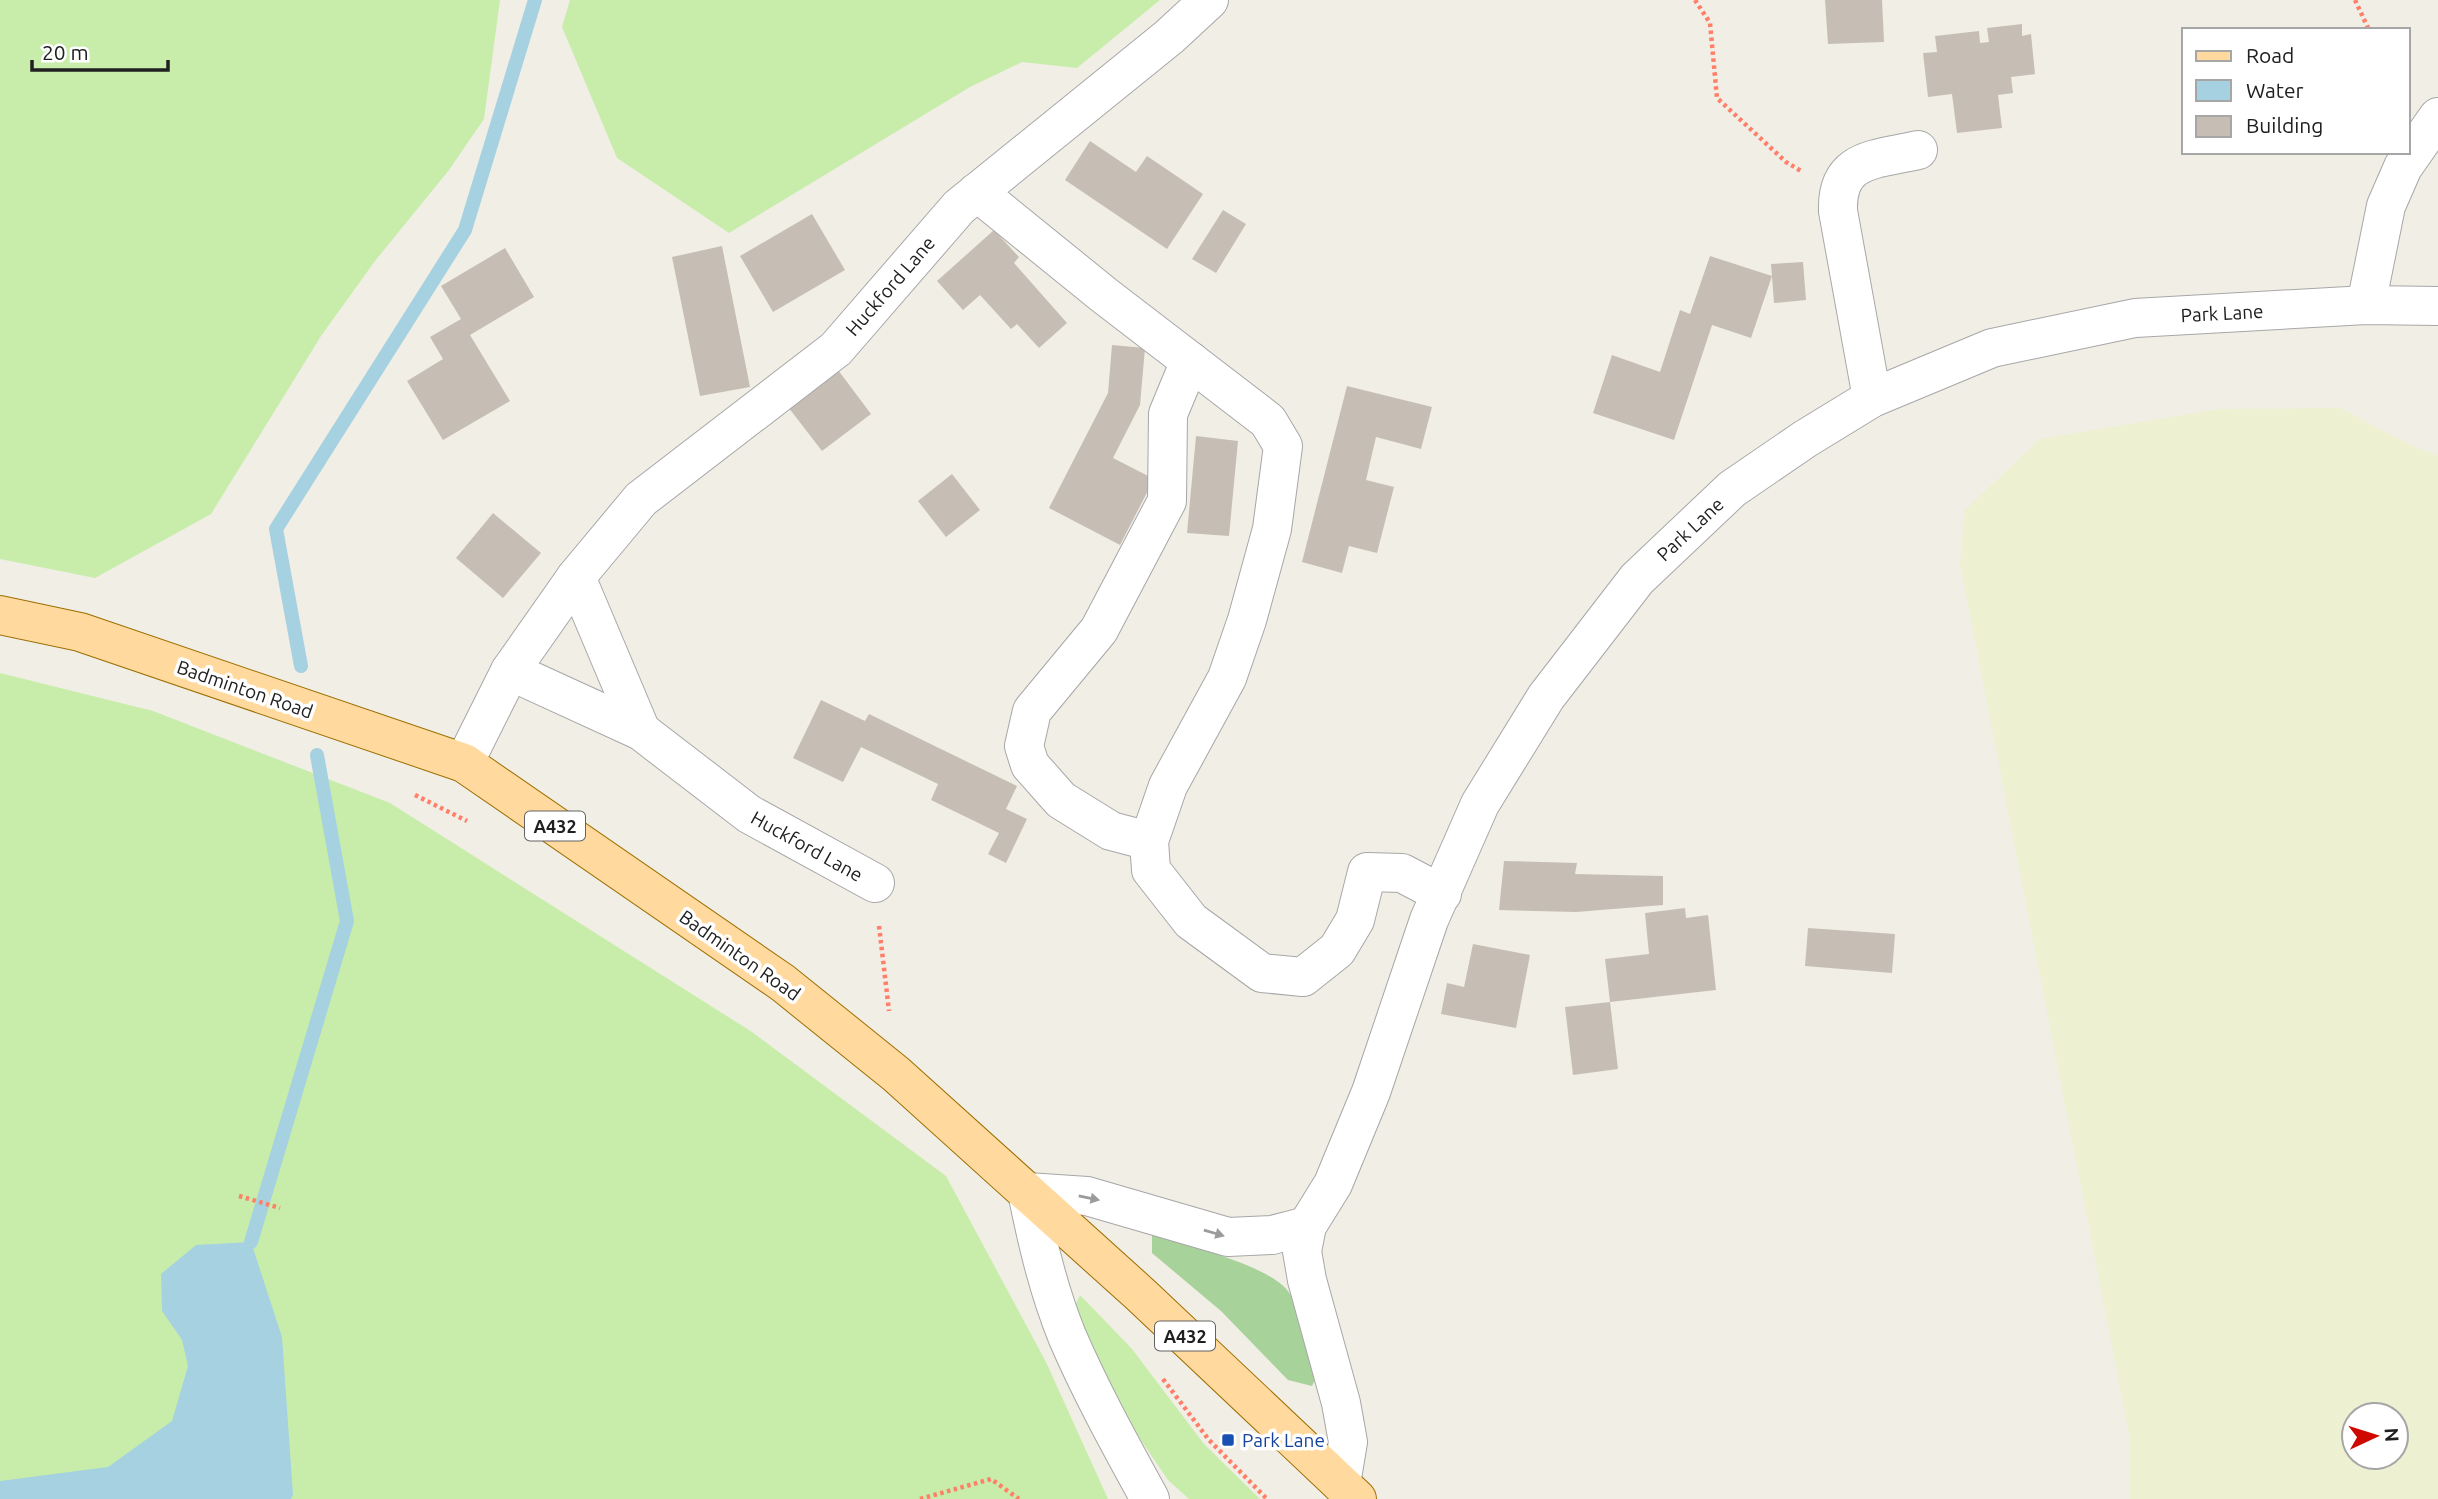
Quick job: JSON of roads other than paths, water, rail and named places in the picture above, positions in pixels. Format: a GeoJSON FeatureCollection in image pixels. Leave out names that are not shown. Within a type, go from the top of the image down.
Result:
{"type":"FeatureCollection","features":[{"type":"Feature","properties":{"kind":"main road","name":"Badminton Road"},"geometry":{"type":"LineString","coordinates":[[0,615],[80,632],[464,763],[783,983],[896,1074],[1141,1295],[1349,1491]]}},
{"type":"Feature","properties":{"kind":"street","name":"Huckford Lane"},"geometry":{"type":"LineString","coordinates":[[464,763],[510,671],[576,577],[641,499],[836,349],[958,206],[1169,37],[1209,0]]}},
{"type":"Feature","properties":{"kind":"street"},"geometry":{"type":"LineString","coordinates":[[2366,304],[2386,206],[2403,167],[2438,117]]}},
{"type":"Feature","properties":{"kind":"street"},"geometry":{"type":"LineString","coordinates":[[1872,398],[1838,211],[1838,194],[1843,179],[1852,168],[1918,150]]}},
{"type":"Feature","properties":{"kind":"street"},"geometry":{"type":"LineString","coordinates":[[976,192],[1268,421],[1283,446],[1272,529],[1247,620],[1227,678],[1168,786],[1149,841],[1151,870],[1191,921],[1262,972],[1303,977],[1337,950],[1355,920],[1367,872],[1402,873],[1442,894]]}},
{"type":"Feature","properties":{"kind":"street","name":"Park Lane"},"geometry":{"type":"LineString","coordinates":[[1349,1491],[1348,1442],[1341,1403],[1307,1280],[1302,1251],[1307,1226],[1334,1184],[1371,1092],[1429,920],[1480,804],[1546,697],[1637,579],[1732,489],[1805,439],[1872,398],[1992,348],[2135,318],[2366,304],[2438,306]]}},
{"type":"Feature","properties":{"kind":"street"},"geometry":{"type":"LineString","coordinates":[[1149,841],[1111,831],[1061,800],[1030,765],[1024,746],[1032,711],[1100,631],[1167,501],[1168,414],[1190,361]]}},
{"type":"Feature","properties":{"kind":"street","name":"Huckford Lane"},"geometry":{"type":"LineString","coordinates":[[576,577],[641,731]]}},
{"type":"Feature","properties":{"kind":"street","name":"Huckford Lane"},"geometry":{"type":"LineString","coordinates":[[510,671],[641,731],[749,814],[875,883]]}},
{"type":"Feature","properties":{"kind":"street"},"geometry":{"type":"LineString","coordinates":[[1150,1499],[1107,1420],[1067,1336],[1039,1254],[1027,1192],[1087,1196],[1228,1237],[1272,1235],[1307,1226]]}},
{"type":"Feature","properties":{"kind":"water"},"geometry":{"type":"Polygon","coordinates":[[[251,1242],[282,1337],[293,1495],[291,1499],[0,1499],[0,1481],[108,1467],[172,1421],[188,1366],[182,1340],[162,1311],[161,1274],[196,1245],[251,1242]]]}},
{"type":"Feature","properties":{"kind":"waterway"},"geometry":{"type":"LineString","coordinates":[[301,666],[276,529],[465,230],[535,0]]}},
{"type":"Feature","properties":{"kind":"waterway"},"geometry":{"type":"LineString","coordinates":[[251,1242],[347,921],[317,755]]}},
{"type":"Feature","properties":{"kind":"place","name":"Park Lane"},"geometry":{"type":"Point","coordinates":[1228,1440]}}]}
